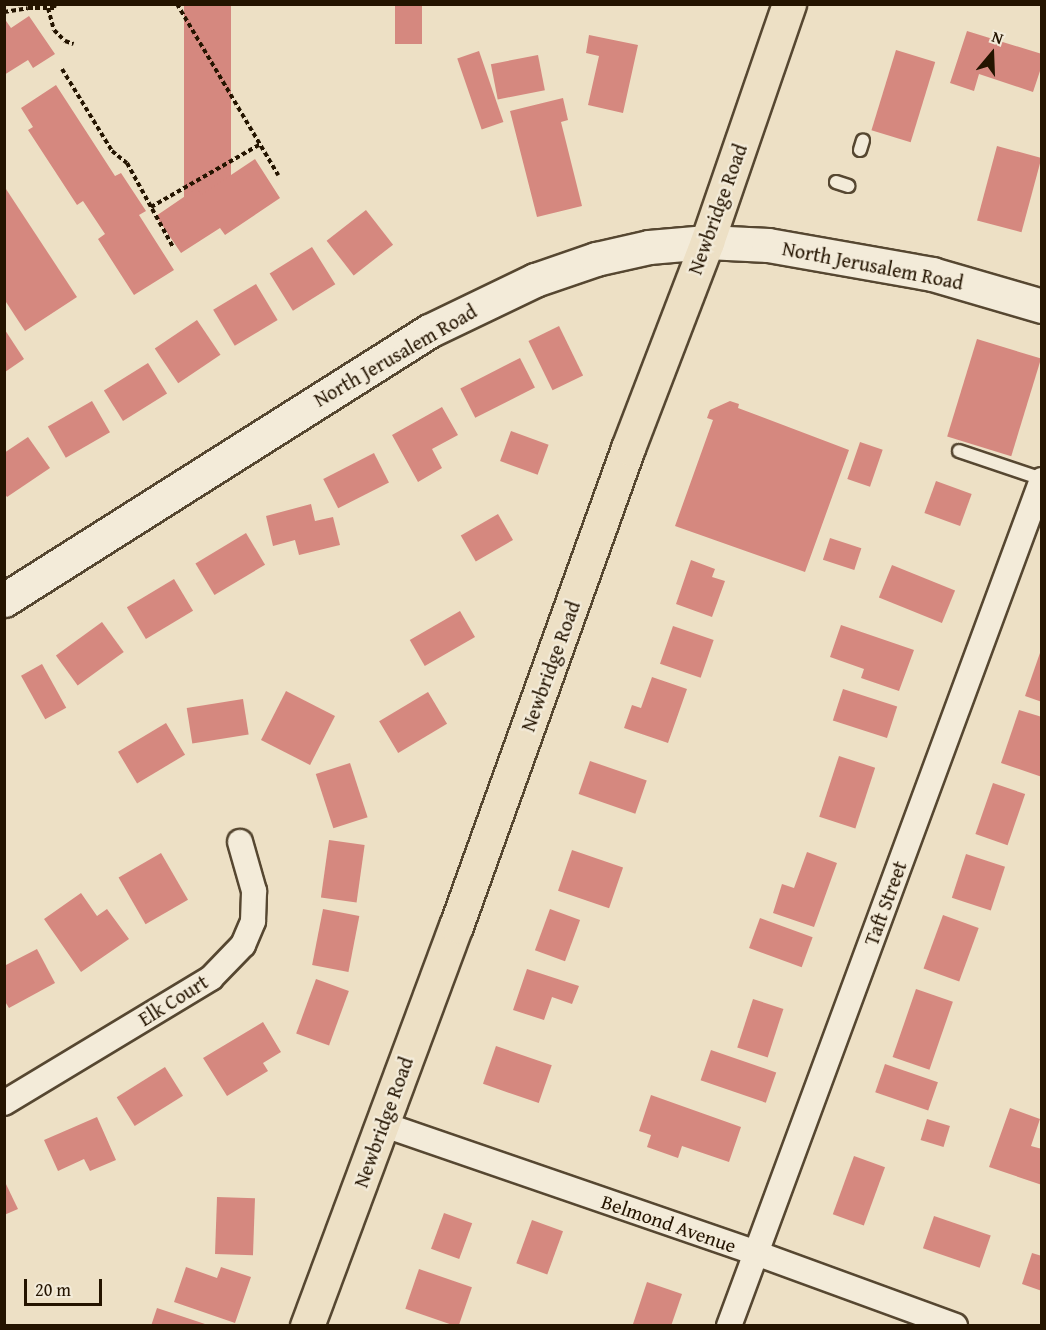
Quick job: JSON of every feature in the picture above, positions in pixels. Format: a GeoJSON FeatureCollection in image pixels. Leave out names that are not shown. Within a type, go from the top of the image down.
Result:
{"type":"FeatureCollection","features":[{"type":"Feature","properties":{"kind":"main road","name":"Newbridge Road"},"geometry":{"type":"LineString","coordinates":[[307,1326],[628,448],[707,242],[789,4]]}},
{"type":"Feature","properties":{"kind":"main road","name":"North Jerusalem Road"},"geometry":{"type":"LineString","coordinates":[[4,600],[380,359],[447,321],[535,280],[596,259],[649,247],[707,242],[768,244],[932,274],[1041,306]]}},
{"type":"Feature","properties":{"kind":"street","name":"Taft Street"},"geometry":{"type":"LineString","coordinates":[[729,1326],[1041,480]]}},
{"type":"Feature","properties":{"kind":"street","name":"Elk Court"},"geometry":{"type":"LineString","coordinates":[[4,1103],[211,978],[243,945],[252,921],[254,891],[240,842]]}},
{"type":"Feature","properties":{"kind":"street","name":"Belmond Avenue"},"geometry":{"type":"LineString","coordinates":[[382,1124],[756,1253],[955,1326]]}},
{"type":"Feature","properties":{"kind":"lane"},"geometry":{"type":"LineString","coordinates":[[959,451],[1041,480]]}},
{"type":"Feature","properties":{"kind":"path"},"geometry":{"type":"LineString","coordinates":[[4,12],[54,8],[55,4]]}},
{"type":"Feature","properties":{"kind":"path"},"geometry":{"type":"LineString","coordinates":[[177,4],[278,175]]}},
{"type":"Feature","properties":{"kind":"path"},"geometry":{"type":"LineString","coordinates":[[48,8],[54,30],[65,41],[74,44]]}},
{"type":"Feature","properties":{"kind":"path"},"geometry":{"type":"LineString","coordinates":[[62,69],[112,151],[127,163],[173,247]]}},
{"type":"Feature","properties":{"kind":"path"},"geometry":{"type":"LineString","coordinates":[[151,207],[259,146]]}},
{"type":"Feature","properties":{"kind":"building"},"geometry":{"type":"Polygon","coordinates":[[[184,4],[231,4],[231,223],[184,223],[184,4]]]}},
{"type":"Feature","properties":{"kind":"building"},"geometry":{"type":"Polygon","coordinates":[[[395,4],[422,4],[422,44],[395,44],[395,4]]]}},
{"type":"Feature","properties":{"kind":"building"},"geometry":{"type":"Polygon","coordinates":[[[29,16],[55,54],[33,68],[28,60],[4,75],[4,18],[11,28],[29,16]]]}},
{"type":"Feature","properties":{"kind":"building"},"geometry":{"type":"Polygon","coordinates":[[[967,31],[1042,54],[1042,65],[1033,92],[979,74],[974,91],[950,83],[967,31]]]}},
{"type":"Feature","properties":{"kind":"building"},"geometry":{"type":"Polygon","coordinates":[[[589,35],[638,45],[623,113],[588,105],[599,56],[586,53],[589,35]]]}},
{"type":"Feature","properties":{"kind":"building"},"geometry":{"type":"Polygon","coordinates":[[[896,50],[935,62],[911,142],[871,130],[896,50]]]}},
{"type":"Feature","properties":{"kind":"building"},"geometry":{"type":"Polygon","coordinates":[[[479,51],[503,122],[482,129],[457,58],[479,51]]]}},
{"type":"Feature","properties":{"kind":"building"},"geometry":{"type":"Polygon","coordinates":[[[538,55],[545,90],[498,99],[491,64],[538,55]]]}},
{"type":"Feature","properties":{"kind":"building"},"geometry":{"type":"Polygon","coordinates":[[[56,85],[115,176],[121,173],[146,211],[139,215],[174,270],[134,295],[98,239],[105,234],[83,201],[77,205],[28,130],[33,127],[21,108],[56,85]]]}},
{"type":"Feature","properties":{"kind":"building"},"geometry":{"type":"Polygon","coordinates":[[[563,98],[568,120],[561,122],[582,206],[537,217],[510,111],[563,98]]]}},
{"type":"Feature","properties":{"kind":"building"},"geometry":{"type":"Polygon","coordinates":[[[997,146],[1041,158],[1022,232],[977,220],[997,146]]]}},
{"type":"Feature","properties":{"kind":"building"},"geometry":{"type":"Polygon","coordinates":[[[255,159],[280,198],[225,235],[220,228],[181,253],[156,216],[197,188],[201,195],[255,159]]]}},
{"type":"Feature","properties":{"kind":"building"},"geometry":{"type":"Polygon","coordinates":[[[4,186],[77,297],[25,331],[4,299],[4,186]]]}},
{"type":"Feature","properties":{"kind":"building"},"geometry":{"type":"Polygon","coordinates":[[[366,210],[393,245],[354,275],[327,241],[366,210]]]}},
{"type":"Feature","properties":{"kind":"building"},"geometry":{"type":"Polygon","coordinates":[[[312,247],[335,284],[293,311],[270,273],[312,247]]]}},
{"type":"Feature","properties":{"kind":"building"},"geometry":{"type":"Polygon","coordinates":[[[256,284],[278,320],[235,346],[213,310],[256,284]]]}},
{"type":"Feature","properties":{"kind":"building"},"geometry":{"type":"Polygon","coordinates":[[[197,320],[220,355],[178,383],[155,349],[197,320]]]}},
{"type":"Feature","properties":{"kind":"building"},"geometry":{"type":"Polygon","coordinates":[[[559,326],[583,375],[553,390],[528,341],[559,326]]]}},
{"type":"Feature","properties":{"kind":"building"},"geometry":{"type":"Polygon","coordinates":[[[5,330],[24,359],[5,372],[5,330]]]}},
{"type":"Feature","properties":{"kind":"building"},"geometry":{"type":"Polygon","coordinates":[[[977,339],[1041,359],[1011,456],[947,437],[977,339]]]}},
{"type":"Feature","properties":{"kind":"building"},"geometry":{"type":"Polygon","coordinates":[[[520,358],[535,387],[475,418],[460,388],[520,358]]]}},
{"type":"Feature","properties":{"kind":"building"},"geometry":{"type":"Polygon","coordinates":[[[148,363],[167,394],[123,421],[104,391],[148,363]]]}},
{"type":"Feature","properties":{"kind":"building"},"geometry":{"type":"Polygon","coordinates":[[[92,401],[110,432],[66,458],[48,427],[92,401]]]}},
{"type":"Feature","properties":{"kind":"building"},"geometry":{"type":"Polygon","coordinates":[[[730,401],[739,404],[738,408],[849,450],[805,572],[675,526],[713,420],[707,418],[710,410],[730,401]]]}},
{"type":"Feature","properties":{"kind":"building"},"geometry":{"type":"Polygon","coordinates":[[[442,407],[458,435],[432,449],[442,468],[418,482],[392,435],[442,407]]]}},
{"type":"Feature","properties":{"kind":"building"},"geometry":{"type":"Polygon","coordinates":[[[511,431],[549,445],[538,475],[500,461],[511,431]]]}},
{"type":"Feature","properties":{"kind":"building"},"geometry":{"type":"Polygon","coordinates":[[[28,437],[50,468],[7,497],[4,493],[4,453],[28,437]]]}},
{"type":"Feature","properties":{"kind":"building"},"geometry":{"type":"Polygon","coordinates":[[[860,442],[883,450],[870,487],[847,479],[860,442]]]}},
{"type":"Feature","properties":{"kind":"building"},"geometry":{"type":"Polygon","coordinates":[[[374,453],[389,482],[338,508],[323,479],[374,453]]]}},
{"type":"Feature","properties":{"kind":"building"},"geometry":{"type":"Polygon","coordinates":[[[936,481],[972,494],[960,526],[924,513],[936,481]]]}},
{"type":"Feature","properties":{"kind":"building"},"geometry":{"type":"Polygon","coordinates":[[[311,504],[315,521],[333,517],[340,545],[299,555],[295,540],[273,546],[266,516],[311,504]]]}},
{"type":"Feature","properties":{"kind":"building"},"geometry":{"type":"Polygon","coordinates":[[[498,514],[513,540],[476,561],[461,536],[498,514]]]}},
{"type":"Feature","properties":{"kind":"building"},"geometry":{"type":"Polygon","coordinates":[[[246,533],[265,565],[214,595],[195,563],[246,533]]]}},
{"type":"Feature","properties":{"kind":"building"},"geometry":{"type":"Polygon","coordinates":[[[830,538],[861,548],[854,570],[823,560],[830,538]]]}},
{"type":"Feature","properties":{"kind":"building"},"geometry":{"type":"Polygon","coordinates":[[[691,560],[715,569],[712,577],[725,581],[712,617],[676,604],[691,560]]]}},
{"type":"Feature","properties":{"kind":"building"},"geometry":{"type":"Polygon","coordinates":[[[892,565],[955,590],[942,623],[879,597],[892,565]]]}},
{"type":"Feature","properties":{"kind":"building"},"geometry":{"type":"Polygon","coordinates":[[[174,579],[193,611],[146,639],[127,607],[174,579]]]}},
{"type":"Feature","properties":{"kind":"building"},"geometry":{"type":"Polygon","coordinates":[[[460,611],[475,637],[425,666],[410,640],[460,611]]]}},
{"type":"Feature","properties":{"kind":"building"},"geometry":{"type":"Polygon","coordinates":[[[102,622],[124,652],[78,685],[56,656],[102,622]]]}},
{"type":"Feature","properties":{"kind":"building"},"geometry":{"type":"Polygon","coordinates":[[[841,625],[914,650],[899,691],[861,678],[864,669],[830,657],[841,625]]]}},
{"type":"Feature","properties":{"kind":"building"},"geometry":{"type":"Polygon","coordinates":[[[673,626],[714,640],[701,678],[660,664],[673,626]]]}},
{"type":"Feature","properties":{"kind":"building"},"geometry":{"type":"Polygon","coordinates":[[[1042,650],[1042,702],[1025,696],[1042,650]]]}},
{"type":"Feature","properties":{"kind":"building"},"geometry":{"type":"Polygon","coordinates":[[[42,664],[66,708],[45,719],[21,676],[42,664]]]}},
{"type":"Feature","properties":{"kind":"building"},"geometry":{"type":"Polygon","coordinates":[[[652,677],[687,689],[668,743],[624,728],[632,705],[641,708],[652,677]]]}},
{"type":"Feature","properties":{"kind":"building"},"geometry":{"type":"Polygon","coordinates":[[[843,689],[897,707],[887,738],[833,720],[843,689]]]}},
{"type":"Feature","properties":{"kind":"building"},"geometry":{"type":"Polygon","coordinates":[[[286,691],[335,716],[310,765],[261,740],[286,691]]]}},
{"type":"Feature","properties":{"kind":"building"},"geometry":{"type":"Polygon","coordinates":[[[428,692],[447,724],[398,753],[379,721],[428,692]]]}},
{"type":"Feature","properties":{"kind":"building"},"geometry":{"type":"Polygon","coordinates":[[[243,699],[249,735],[192,743],[187,708],[243,699]]]}},
{"type":"Feature","properties":{"kind":"building"},"geometry":{"type":"Polygon","coordinates":[[[1019,710],[1042,717],[1042,777],[1001,763],[1019,710]]]}},
{"type":"Feature","properties":{"kind":"building"},"geometry":{"type":"Polygon","coordinates":[[[166,723],[185,755],[137,784],[118,752],[166,723]]]}},
{"type":"Feature","properties":{"kind":"building"},"geometry":{"type":"Polygon","coordinates":[[[839,756],[875,768],[855,829],[819,817],[839,756]]]}},
{"type":"Feature","properties":{"kind":"building"},"geometry":{"type":"Polygon","coordinates":[[[590,761],[647,781],[635,814],[579,794],[590,761]]]}},
{"type":"Feature","properties":{"kind":"building"},"geometry":{"type":"Polygon","coordinates":[[[350,763],[368,817],[333,828],[316,774],[350,763]]]}},
{"type":"Feature","properties":{"kind":"building"},"geometry":{"type":"Polygon","coordinates":[[[993,783],[1025,794],[1008,845],[975,834],[993,783]]]}},
{"type":"Feature","properties":{"kind":"building"},"geometry":{"type":"Polygon","coordinates":[[[329,840],[365,845],[357,902],[321,897],[329,840]]]}},
{"type":"Feature","properties":{"kind":"building"},"geometry":{"type":"Polygon","coordinates":[[[572,850],[623,868],[609,908],[558,891],[572,850]]]}},
{"type":"Feature","properties":{"kind":"building"},"geometry":{"type":"Polygon","coordinates":[[[807,852],[837,863],[814,927],[773,913],[782,884],[794,888],[807,852]]]}},
{"type":"Feature","properties":{"kind":"building"},"geometry":{"type":"Polygon","coordinates":[[[161,853],[188,900],[146,924],[119,878],[161,853]]]}},
{"type":"Feature","properties":{"kind":"building"},"geometry":{"type":"Polygon","coordinates":[[[966,854],[1005,867],[991,910],[952,898],[966,854]]]}},
{"type":"Feature","properties":{"kind":"building"},"geometry":{"type":"Polygon","coordinates":[[[81,893],[97,916],[107,909],[129,939],[81,972],[44,919],[81,893]]]}},
{"type":"Feature","properties":{"kind":"building"},"geometry":{"type":"Polygon","coordinates":[[[323,909],[359,916],[348,972],[312,965],[323,909]]]}},
{"type":"Feature","properties":{"kind":"building"},"geometry":{"type":"Polygon","coordinates":[[[550,909],[580,920],[565,961],[535,950],[550,909]]]}},
{"type":"Feature","properties":{"kind":"building"},"geometry":{"type":"Polygon","coordinates":[[[943,915],[979,928],[959,982],[924,969],[943,915]]]}},
{"type":"Feature","properties":{"kind":"building"},"geometry":{"type":"Polygon","coordinates":[[[760,918],[813,937],[802,967],[749,948],[760,918]]]}},
{"type":"Feature","properties":{"kind":"building"},"geometry":{"type":"Polygon","coordinates":[[[37,949],[55,983],[9,1008],[4,1000],[4,966],[37,949]]]}},
{"type":"Feature","properties":{"kind":"building"},"geometry":{"type":"Polygon","coordinates":[[[527,969],[579,986],[572,1004],[552,997],[544,1020],[513,1010],[527,969]]]}},
{"type":"Feature","properties":{"kind":"building"},"geometry":{"type":"Polygon","coordinates":[[[316,979],[349,991],[329,1045],[296,1034],[316,979]]]}},
{"type":"Feature","properties":{"kind":"building"},"geometry":{"type":"Polygon","coordinates":[[[916,989],[953,1002],[929,1070],[893,1057],[916,989]]]}},
{"type":"Feature","properties":{"kind":"building"},"geometry":{"type":"Polygon","coordinates":[[[753,999],[783,1009],[768,1057],[737,1048],[753,999]]]}},
{"type":"Feature","properties":{"kind":"building"},"geometry":{"type":"Polygon","coordinates":[[[263,1022],[281,1052],[263,1063],[268,1071],[227,1096],[203,1058],[263,1022]]]}},
{"type":"Feature","properties":{"kind":"building"},"geometry":{"type":"Polygon","coordinates":[[[496,1046],[552,1065],[539,1103],[483,1084],[496,1046]]]}},
{"type":"Feature","properties":{"kind":"building"},"geometry":{"type":"Polygon","coordinates":[[[711,1050],[776,1072],[766,1103],[701,1080],[711,1050]]]}},
{"type":"Feature","properties":{"kind":"building"},"geometry":{"type":"Polygon","coordinates":[[[885,1064],[938,1082],[928,1111],[875,1092],[885,1064]]]}},
{"type":"Feature","properties":{"kind":"building"},"geometry":{"type":"Polygon","coordinates":[[[165,1067],[183,1096],[135,1126],[117,1097],[165,1067]]]}},
{"type":"Feature","properties":{"kind":"building"},"geometry":{"type":"Polygon","coordinates":[[[651,1095],[741,1127],[729,1162],[682,1146],[678,1158],[647,1147],[651,1135],[639,1131],[651,1095]]]}},
{"type":"Feature","properties":{"kind":"building"},"geometry":{"type":"Polygon","coordinates":[[[1010,1108],[1040,1119],[1031,1146],[1042,1149],[1042,1185],[989,1167],[1010,1108]]]}},
{"type":"Feature","properties":{"kind":"building"},"geometry":{"type":"Polygon","coordinates":[[[97,1117],[116,1160],[90,1171],[84,1159],[58,1171],[44,1140],[97,1117]]]}},
{"type":"Feature","properties":{"kind":"building"},"geometry":{"type":"Polygon","coordinates":[[[927,1119],[950,1126],[944,1147],[921,1140],[927,1119]]]}},
{"type":"Feature","properties":{"kind":"building"},"geometry":{"type":"Polygon","coordinates":[[[854,1156],[885,1167],[864,1226],[833,1214],[854,1156]]]}},
{"type":"Feature","properties":{"kind":"building"},"geometry":{"type":"Polygon","coordinates":[[[4,1180],[18,1209],[4,1215],[4,1180]]]}},
{"type":"Feature","properties":{"kind":"building"},"geometry":{"type":"Polygon","coordinates":[[[217,1197],[255,1198],[253,1255],[215,1254],[217,1197]]]}},
{"type":"Feature","properties":{"kind":"building"},"geometry":{"type":"Polygon","coordinates":[[[444,1213],[472,1223],[459,1259],[431,1249],[444,1213]]]}},
{"type":"Feature","properties":{"kind":"building"},"geometry":{"type":"Polygon","coordinates":[[[934,1216],[991,1236],[980,1268],[923,1248],[934,1216]]]}},
{"type":"Feature","properties":{"kind":"building"},"geometry":{"type":"Polygon","coordinates":[[[532,1220],[563,1231],[547,1275],[516,1263],[532,1220]]]}},
{"type":"Feature","properties":{"kind":"building"},"geometry":{"type":"Polygon","coordinates":[[[1032,1253],[1042,1256],[1042,1291],[1022,1284],[1032,1253]]]}},
{"type":"Feature","properties":{"kind":"building"},"geometry":{"type":"Polygon","coordinates":[[[186,1267],[217,1278],[221,1267],[251,1277],[235,1323],[174,1302],[186,1267]]]}},
{"type":"Feature","properties":{"kind":"building"},"geometry":{"type":"Polygon","coordinates":[[[419,1269],[472,1287],[459,1326],[405,1309],[419,1269]]]}},
{"type":"Feature","properties":{"kind":"building"},"geometry":{"type":"Polygon","coordinates":[[[647,1282],[682,1294],[671,1326],[633,1324],[647,1282]]]}},
{"type":"Feature","properties":{"kind":"building"},"geometry":{"type":"Polygon","coordinates":[[[157,1308],[208,1325],[208,1326],[151,1326],[157,1308]]]}}]}
